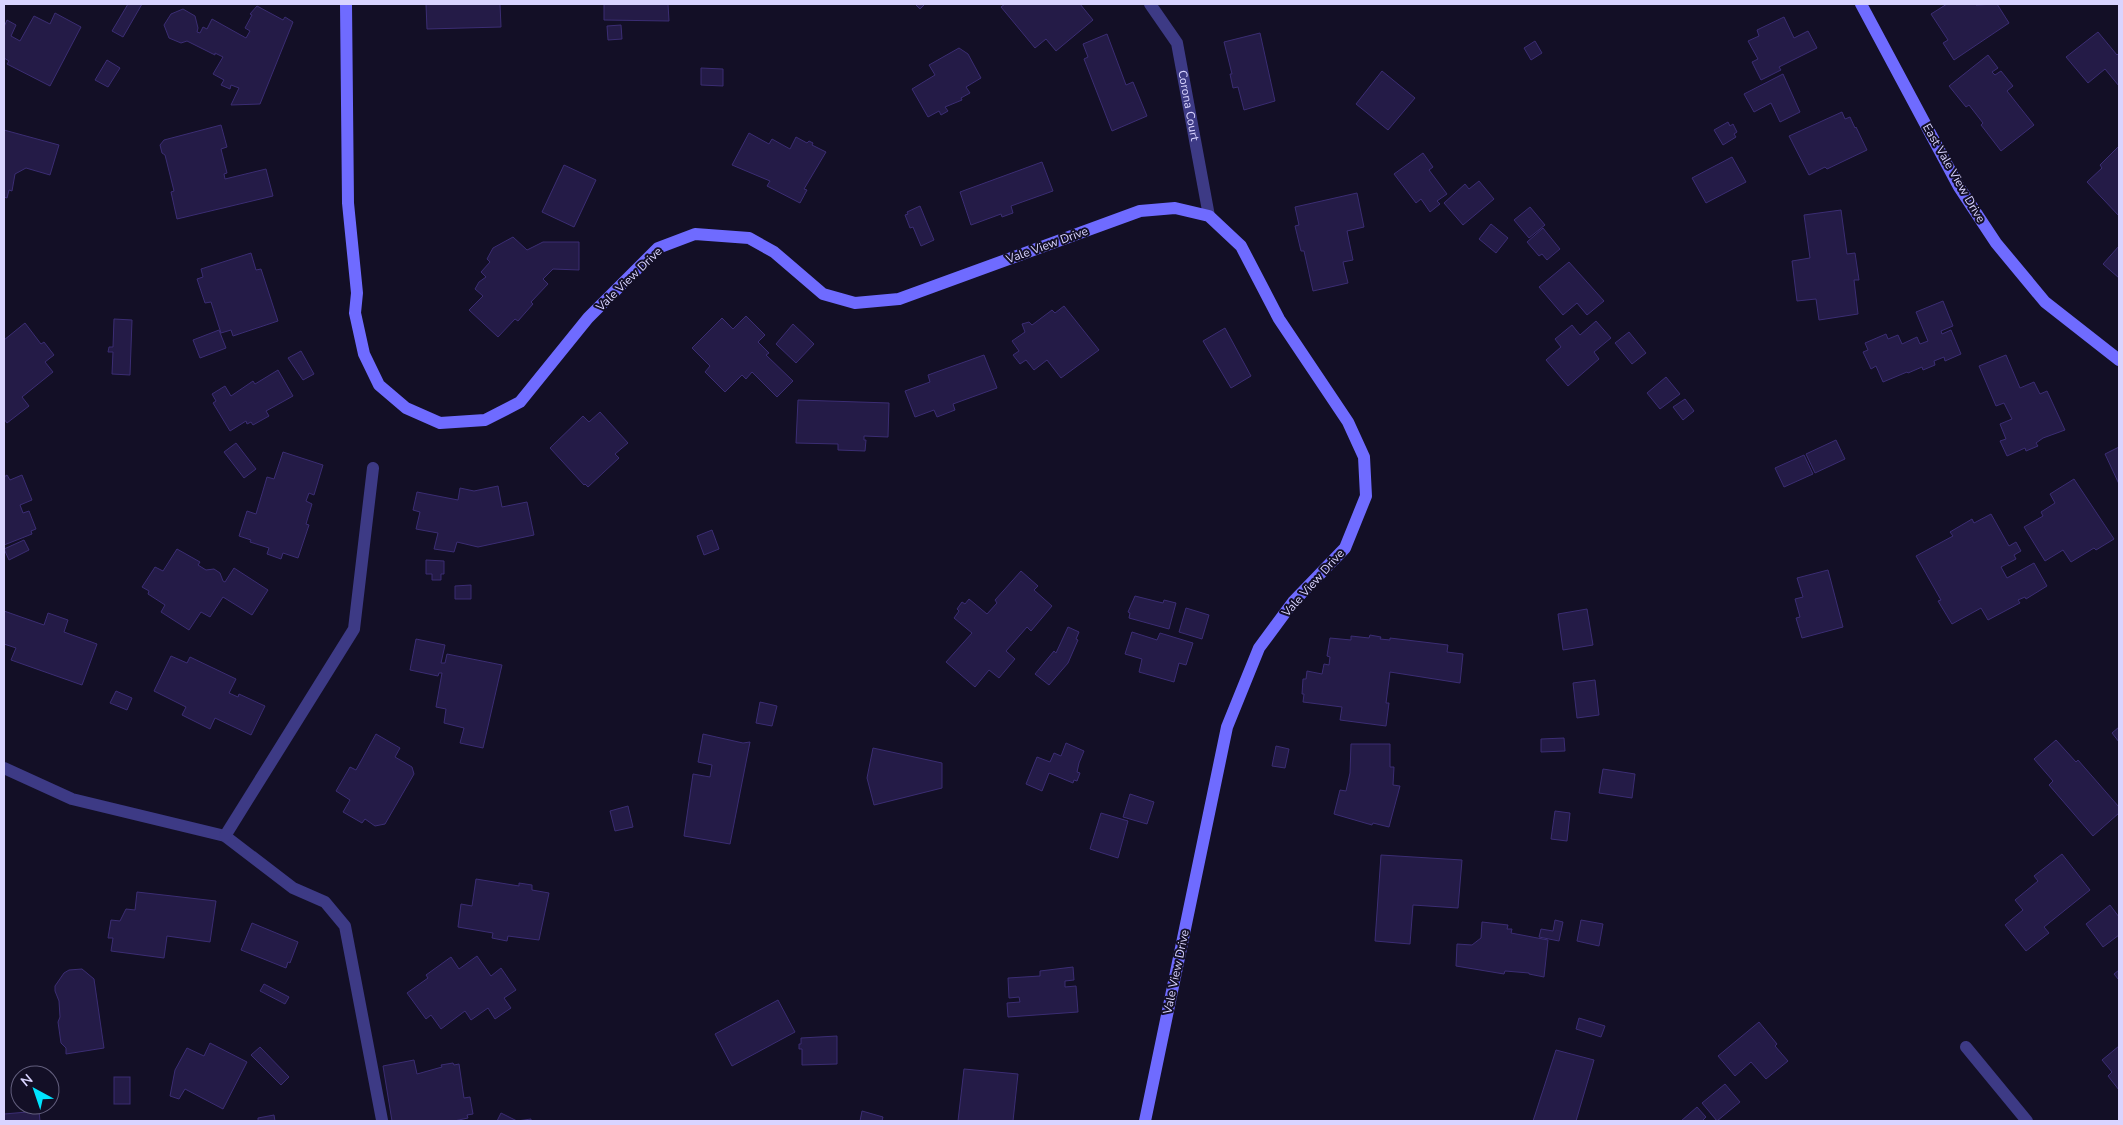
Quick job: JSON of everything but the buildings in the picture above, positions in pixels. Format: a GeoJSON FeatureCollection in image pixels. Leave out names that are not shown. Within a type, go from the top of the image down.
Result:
{"type":"FeatureCollection","features":[{"type":"Feature","properties":{"kind":"street","name":"Vale View Drive"},"geometry":{"type":"LineString","coordinates":[[346,4],[348,203],[357,293],[355,313],[364,354],[379,385],[406,408],[440,423],[484,420],[520,402],[588,318],[658,248],[694,234],[749,238],[774,252],[823,294],[855,303],[898,299],[1140,211],[1175,208],[1209,216],[1241,246],[1279,319],[1348,422],[1364,458],[1366,496],[1345,548],[1292,602],[1259,648],[1227,727],[1145,1121]]}},
{"type":"Feature","properties":{"kind":"street","name":"Corona Court"},"geometry":{"type":"LineString","coordinates":[[1150,4],[1177,43],[1209,216]]}},
{"type":"Feature","properties":{"kind":"street","name":"East Vale View Drive"},"geometry":{"type":"LineString","coordinates":[[1861,4],[1959,187],[1996,242],[2045,302],[2119,360]]}},
{"type":"Feature","properties":{"kind":"street"},"geometry":{"type":"LineString","coordinates":[[225,836],[354,629],[373,468]]}},
{"type":"Feature","properties":{"kind":"street"},"geometry":{"type":"LineString","coordinates":[[4,768],[72,799],[225,836],[293,888],[325,902],[346,926],[382,1120]]}},
{"type":"Feature","properties":{"kind":"street"},"geometry":{"type":"LineString","coordinates":[[1966,1047],[2028,1121]]}}]}
